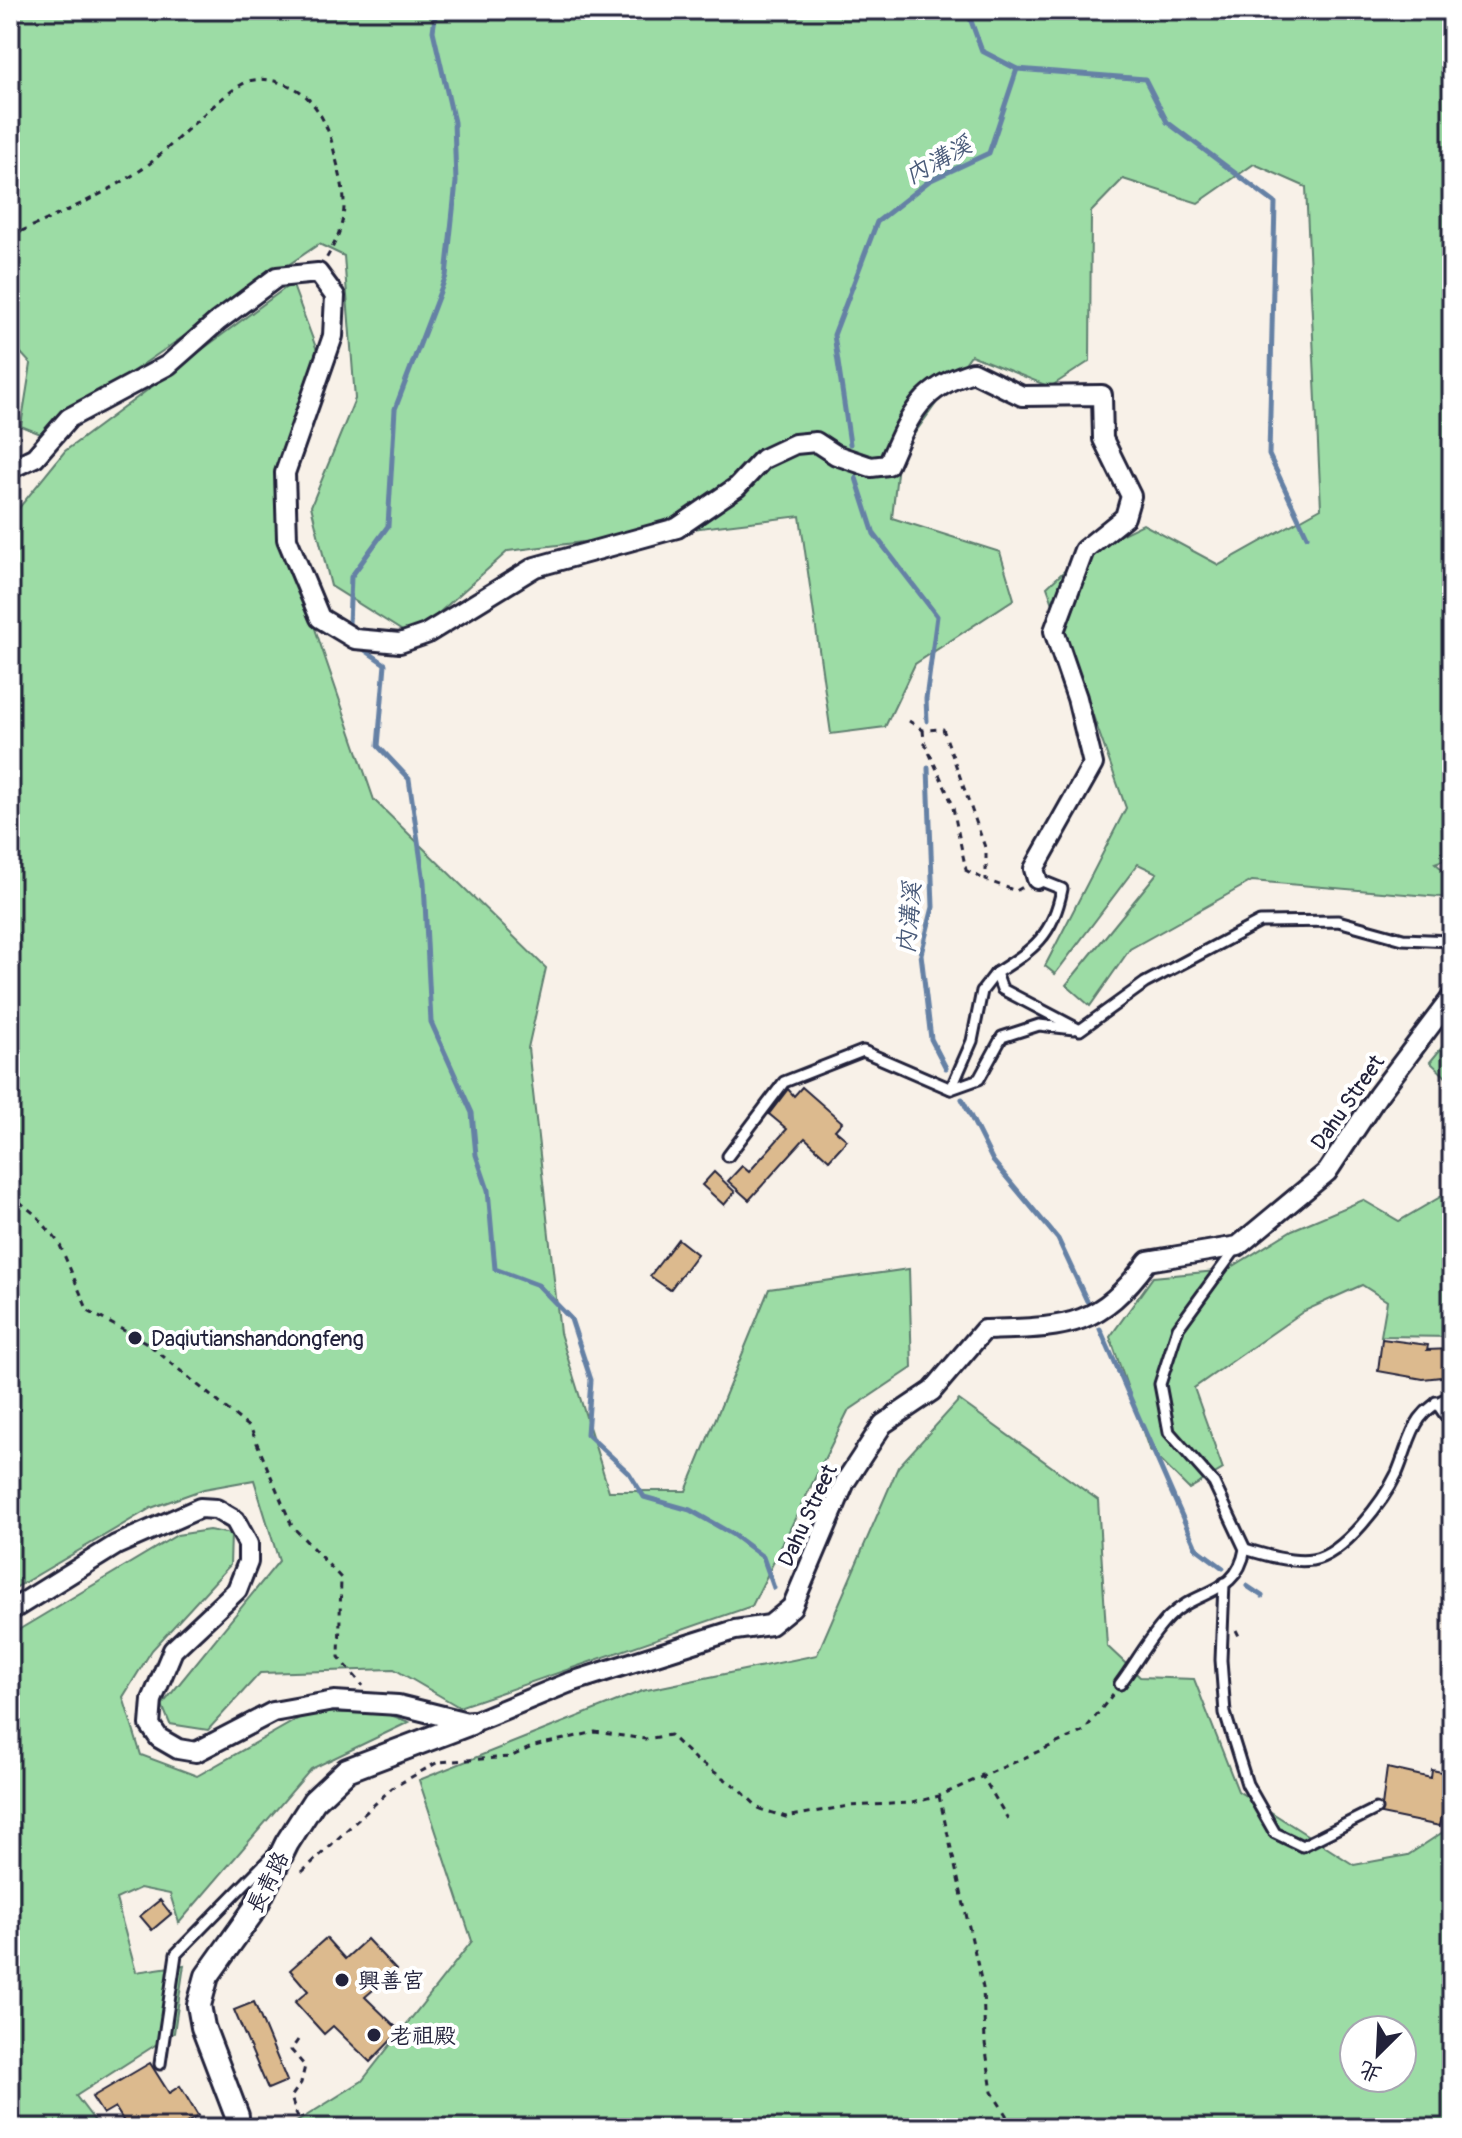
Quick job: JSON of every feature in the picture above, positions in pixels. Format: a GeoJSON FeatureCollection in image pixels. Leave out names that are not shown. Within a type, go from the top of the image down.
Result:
{"type":"FeatureCollection","features":[{"type":"Feature","properties":{"kind":"street"},"geometry":{"type":"LineString","coordinates":[[10,469],[35,457],[69,418],[168,365],[218,321],[277,277],[318,273],[335,296],[333,336],[285,473],[287,539],[320,618],[355,639],[400,643],[426,634],[535,567],[677,528],[737,487],[763,459],[795,444],[816,442],[836,455],[871,467],[888,465],[913,409],[945,380],[973,372],[1022,396],[1102,395],[1103,439],[1131,496],[1125,517],[1084,550],[1054,631],[1077,698],[1093,764],[1034,869],[1037,879]]}},
{"type":"Feature","properties":{"kind":"street","name":"Dahu Street"},"geometry":{"type":"LineString","coordinates":[[471,1723],[568,1683],[735,1630],[770,1625],[792,1607],[845,1482],[883,1424],[932,1391],[984,1330],[1038,1328],[1085,1320],[1127,1289],[1148,1261],[1238,1246],[1327,1172],[1378,1095],[1452,997]]}},
{"type":"Feature","properties":{"kind":"street"},"geometry":{"type":"LineString","coordinates":[[10,1611],[116,1545],[200,1508],[216,1509],[235,1520],[248,1544],[248,1562],[237,1590],[173,1650],[152,1700],[150,1725],[159,1738],[178,1749],[196,1752],[273,1712],[334,1701],[378,1704],[471,1723]]}},
{"type":"Feature","properties":{"kind":"street","name":"長青路"},"geometry":{"type":"LineString","coordinates":[[237,2128],[237,2116],[203,2027],[199,2005],[207,1976],[254,1910],[287,1843],[314,1801],[347,1770],[471,1723]]}},
{"type":"Feature","properties":{"kind":"lane"},"geometry":{"type":"LineString","coordinates":[[951,1089],[972,1041],[982,991],[996,973],[1038,946],[1057,912],[1062,889],[1037,879]]}},
{"type":"Feature","properties":{"kind":"lane"},"geometry":{"type":"LineString","coordinates":[[728,1156],[784,1082],[863,1051],[951,1089],[979,1079],[1002,1037],[1039,1025],[1080,1030],[1145,983],[1260,922],[1338,921],[1403,939],[1452,941]]}},
{"type":"Feature","properties":{"kind":"lane"},"geometry":{"type":"LineString","coordinates":[[996,973],[1002,989],[1080,1030]]}},
{"type":"Feature","properties":{"kind":"lane"},"geometry":{"type":"LineString","coordinates":[[1120,1684],[1170,1616],[1231,1581],[1241,1571],[1245,1549],[1214,1483],[1169,1432],[1160,1384],[1178,1328],[1238,1246]]}},
{"type":"Feature","properties":{"kind":"lane"},"geometry":{"type":"LineString","coordinates":[[1245,1549],[1270,1557],[1314,1560],[1346,1540],[1378,1505],[1397,1472],[1413,1426],[1436,1402],[1452,1396]]}},
{"type":"Feature","properties":{"kind":"lane"},"geometry":{"type":"LineString","coordinates":[[1436,1402],[1452,1425]]}},
{"type":"Feature","properties":{"kind":"lane"},"geometry":{"type":"LineString","coordinates":[[1224,1583],[1221,1660],[1225,1713],[1247,1784],[1275,1833],[1302,1846],[1376,1809]]}},
{"type":"Feature","properties":{"kind":"lane"},"geometry":{"type":"LineString","coordinates":[[160,2064],[176,1954],[287,1843]]}},
{"type":"Feature","properties":{"kind":"path"},"geometry":{"type":"LineString","coordinates":[[10,236],[59,215],[142,170],[248,81],[273,79],[300,90],[314,105],[330,135],[347,202],[338,239],[318,273]]}},
{"type":"Feature","properties":{"kind":"path"},"geometry":{"type":"LineString","coordinates":[[909,721],[923,730],[943,729],[986,850],[986,880]]}},
{"type":"Feature","properties":{"kind":"path"},"geometry":{"type":"LineString","coordinates":[[923,730],[924,741],[952,803],[966,870],[1016,891],[1037,879]]}},
{"type":"Feature","properties":{"kind":"path"},"geometry":{"type":"LineString","coordinates":[[10,1194],[37,1216],[59,1243],[88,1311],[147,1343],[251,1429],[292,1526],[341,1578],[339,1657],[378,1704]]}},
{"type":"Feature","properties":{"kind":"path"},"geometry":{"type":"LineString","coordinates":[[302,1872],[392,1788],[438,1762],[510,1757],[534,1746],[595,1732],[645,1739],[670,1735],[695,1759],[738,1788],[760,1809],[786,1817],[848,1806],[912,1803],[939,1796],[981,1774],[1084,1731],[1120,1684]]}},
{"type":"Feature","properties":{"kind":"path"},"geometry":{"type":"LineString","coordinates":[[981,1774],[1008,1819]]}},
{"type":"Feature","properties":{"kind":"path"},"geometry":{"type":"LineString","coordinates":[[939,1796],[983,1988],[985,2043],[992,2092],[1014,2128]]}},
{"type":"Feature","properties":{"kind":"path"},"geometry":{"type":"LineString","coordinates":[[298,2040],[291,2050],[305,2066],[301,2083],[291,2097],[301,2128]]}},
{"type":"Feature","properties":{"kind":"green space"},"geometry":{"type":"Polygon","coordinates":[[[10,10],[1452,10],[1452,857],[1435,863],[1452,878],[1452,898],[1252,881],[1130,949],[1090,1006],[1066,985],[1157,873],[1138,864],[1055,974],[1045,966],[1126,808],[1047,587],[1085,552],[1143,524],[1219,565],[1321,508],[1306,187],[1254,164],[1198,203],[1123,179],[1091,212],[1090,361],[1050,387],[971,355],[899,455],[892,518],[1000,552],[1014,599],[915,664],[885,727],[831,734],[800,516],[508,551],[412,637],[331,586],[311,506],[355,399],[344,256],[319,244],[41,434],[21,426],[31,364],[10,341],[10,10]]]}},
{"type":"Feature","properties":{"kind":"green space"},"geometry":{"type":"Polygon","coordinates":[[[292,283],[318,353],[278,521],[374,800],[546,968],[528,1048],[560,1333],[609,1491],[686,1491],[769,1289],[909,1269],[912,1368],[848,1411],[752,1606],[459,1707],[394,1669],[260,1673],[208,1730],[170,1724],[162,1705],[279,1561],[254,1480],[204,1489],[151,1508],[10,1591],[10,519],[65,451],[292,283]]]}},
{"type":"Feature","properties":{"kind":"green space"},"geometry":{"type":"Polygon","coordinates":[[[1452,1035],[1452,1083],[1430,1062],[1452,1035]]]}},
{"type":"Feature","properties":{"kind":"green space"},"geometry":{"type":"Polygon","coordinates":[[[1452,1185],[1452,1337],[1381,1336],[1387,1301],[1362,1285],[1304,1311],[1194,1388],[1223,1469],[1189,1489],[1149,1449],[1110,1337],[1153,1277],[1227,1270],[1292,1230],[1363,1200],[1399,1221],[1447,1193],[1452,1185]]]}},
{"type":"Feature","properties":{"kind":"green space"},"geometry":{"type":"Polygon","coordinates":[[[959,1400],[1098,1500],[1107,1646],[1140,1677],[1194,1679],[1238,1791],[1354,1865],[1408,1855],[1452,1826],[1452,2128],[287,2128],[362,2081],[472,1941],[419,1780],[642,1691],[817,1655],[898,1467],[959,1400]]]}},
{"type":"Feature","properties":{"kind":"green space"},"geometry":{"type":"Polygon","coordinates":[[[209,1530],[231,1534],[230,1565],[152,1650],[123,1697],[141,1755],[197,1776],[310,1712],[388,1714],[409,1722],[311,1769],[179,1923],[170,1894],[140,1888],[116,1899],[136,1972],[184,1965],[174,2033],[76,2096],[100,2128],[10,2128],[10,1635],[177,1535],[209,1530]]]}},
{"type":"Feature","properties":{"kind":"building"},"geometry":{"type":"Polygon","coordinates":[[[802,1087],[842,1122],[835,1130],[847,1140],[829,1160],[805,1138],[749,1200],[728,1181],[742,1166],[749,1172],[787,1129],[769,1114],[788,1089],[794,1096],[802,1087]]]}},
{"type":"Feature","properties":{"kind":"building"},"geometry":{"type":"Polygon","coordinates":[[[714,1172],[735,1192],[724,1205],[702,1185],[714,1172]]]}},
{"type":"Feature","properties":{"kind":"building"},"geometry":{"type":"Polygon","coordinates":[[[678,1239],[697,1254],[670,1290],[650,1276],[678,1239]]]}},
{"type":"Feature","properties":{"kind":"building"},"geometry":{"type":"Polygon","coordinates":[[[1382,1339],[1428,1345],[1427,1350],[1452,1349],[1450,1376],[1423,1379],[1378,1371],[1382,1339]]]}},
{"type":"Feature","properties":{"kind":"building"},"geometry":{"type":"Polygon","coordinates":[[[1387,1768],[1431,1778],[1432,1770],[1451,1774],[1440,1826],[1381,1814],[1387,1768]]]}},
{"type":"Feature","properties":{"kind":"building"},"geometry":{"type":"Polygon","coordinates":[[[160,1900],[171,1914],[152,1930],[140,1916],[160,1900]]]}},
{"type":"Feature","properties":{"kind":"building","name":"興善宮"},"geometry":{"type":"Polygon","coordinates":[[[326,1938],[345,1959],[367,1939],[396,1970],[365,1997],[400,2031],[370,2062],[333,2026],[324,2034],[295,2002],[308,1991],[290,1970],[326,1938]]]}},
{"type":"Feature","properties":{"kind":"building"},"geometry":{"type":"Polygon","coordinates":[[[254,2002],[287,2081],[268,2089],[234,2010],[254,2002]]]}},
{"type":"Feature","properties":{"kind":"building"},"geometry":{"type":"Polygon","coordinates":[[[150,2063],[169,2093],[180,2086],[198,2116],[178,2128],[128,2128],[115,2107],[103,2114],[92,2097],[150,2063]]]}},
{"type":"Feature","properties":{"kind":"waterway"},"geometry":{"type":"LineString","coordinates":[[349,624],[351,577],[388,526],[395,409],[446,276],[456,182],[454,122],[433,31],[436,10]]}},
{"type":"Feature","properties":{"kind":"waterway"},"geometry":{"type":"LineString","coordinates":[[967,10],[982,51],[1017,69],[1145,79],[1167,122],[1275,203],[1269,455],[1307,536]]}},
{"type":"Feature","properties":{"kind":"waterway","name":"內溝溪"},"geometry":{"type":"LineString","coordinates":[[850,444],[834,335],[877,222],[929,181],[989,153],[1017,69]]}},
{"type":"Feature","properties":{"kind":"waterway","name":"內溝溪"},"geometry":{"type":"LineString","coordinates":[[856,478],[874,534],[937,616],[926,699],[927,721]]}},
{"type":"Feature","properties":{"kind":"waterway"},"geometry":{"type":"LineString","coordinates":[[362,648],[385,664],[378,746],[409,779],[424,882],[431,1022],[472,1113],[476,1155],[488,1190],[495,1269],[538,1285],[571,1319],[591,1380],[587,1434],[629,1473],[644,1497],[690,1510],[732,1534],[763,1557],[774,1588]]}},
{"type":"Feature","properties":{"kind":"waterway","name":"內溝溪"},"geometry":{"type":"LineString","coordinates":[[928,768],[933,907],[921,954],[931,1039],[946,1068]]}},
{"type":"Feature","properties":{"kind":"waterway","name":"內溝溪"},"geometry":{"type":"LineString","coordinates":[[962,1099],[993,1161],[1058,1239],[1087,1301]]}},
{"type":"Feature","properties":{"kind":"waterway","name":"內溝溪"},"geometry":{"type":"LineString","coordinates":[[1100,1329],[1196,1548],[1223,1568]]}},
{"type":"Feature","properties":{"kind":"waterway","name":"內溝溪"},"geometry":{"type":"LineString","coordinates":[[1247,1586],[1262,1596]]}},
{"type":"Feature","properties":{"kind":"place","name":"Daqiutianshandongfeng"},"geometry":{"type":"Point","coordinates":[135,1338]}},
{"type":"Feature","properties":{"kind":"place","name":"興善宮"},"geometry":{"type":"Point","coordinates":[342,1980]}},
{"type":"Feature","properties":{"kind":"place","name":"老祖殿"},"geometry":{"type":"Point","coordinates":[374,2035]}}]}
